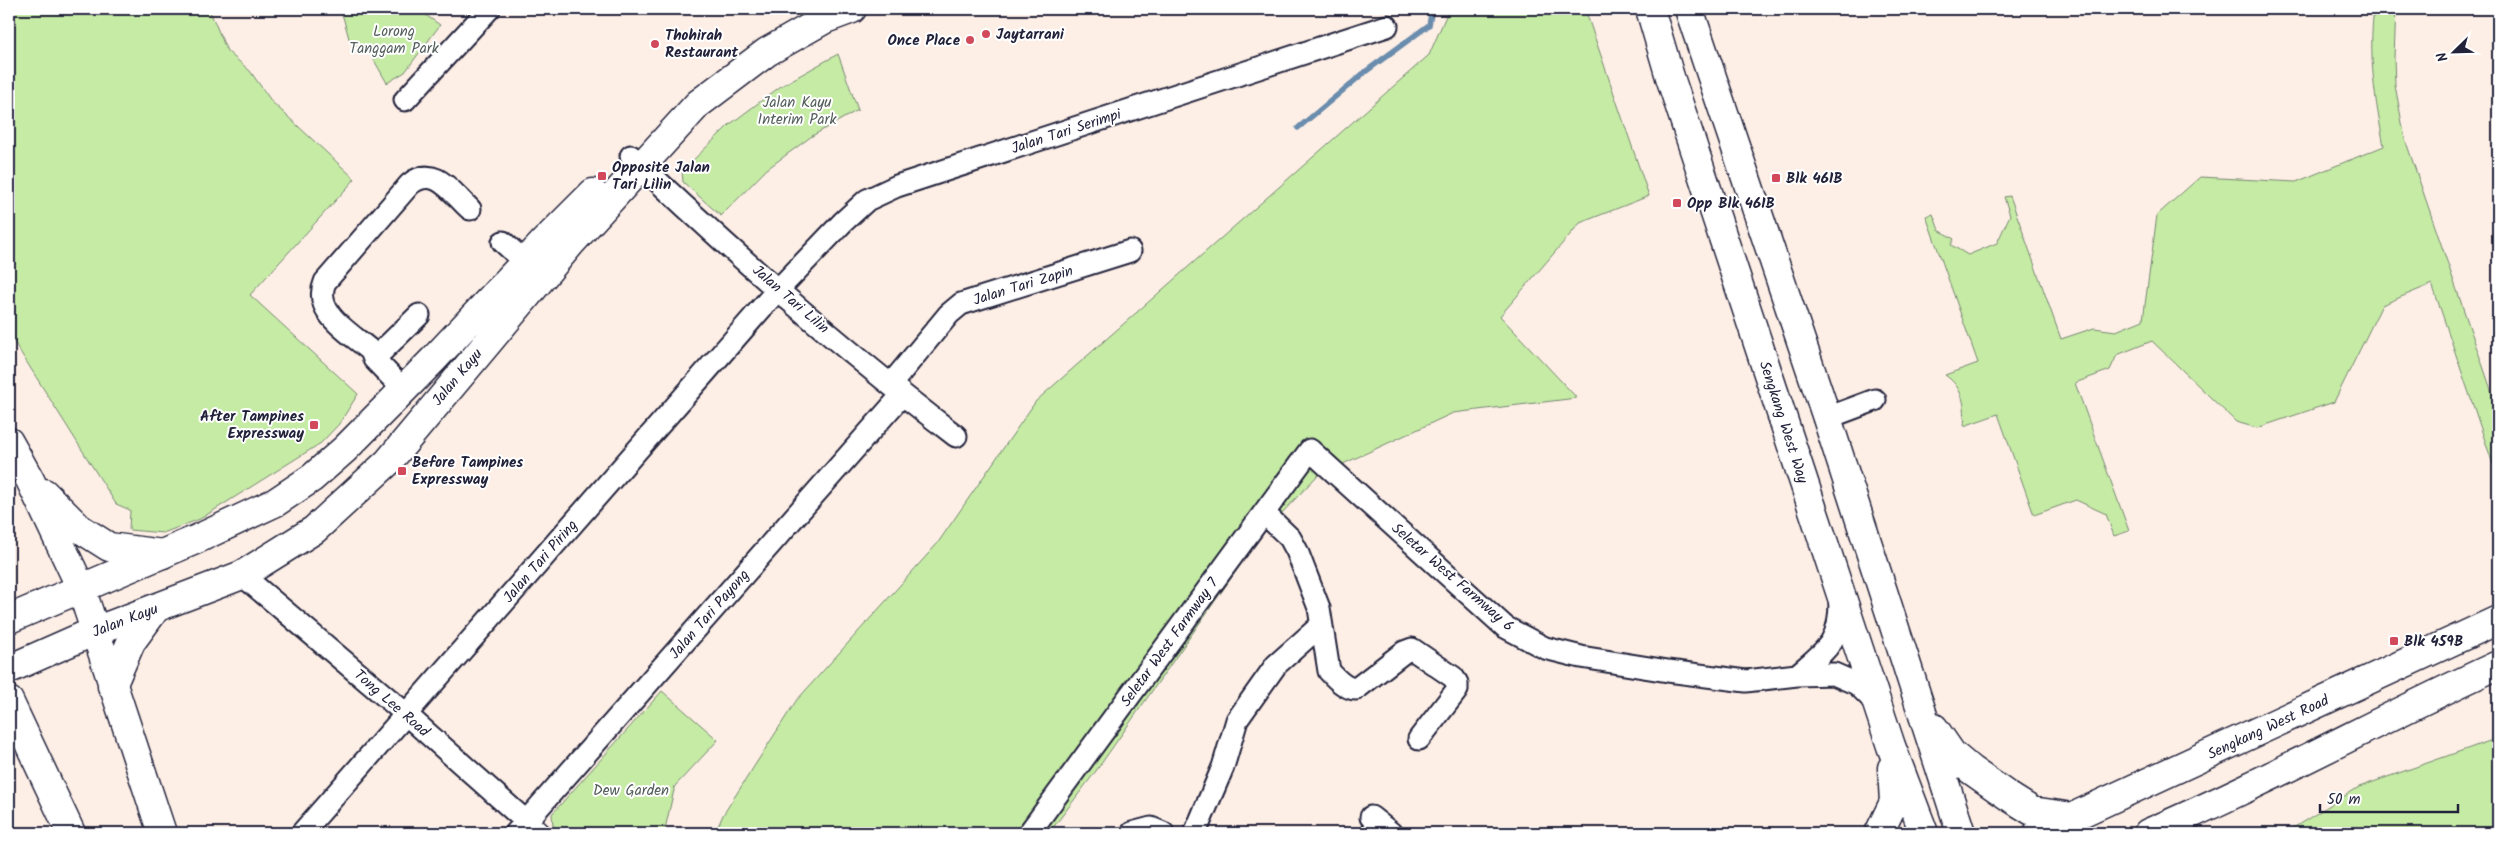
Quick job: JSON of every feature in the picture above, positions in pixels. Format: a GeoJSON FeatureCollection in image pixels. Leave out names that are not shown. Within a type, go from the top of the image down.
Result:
{"type":"FeatureCollection","features":[{"type":"Feature","properties":{"kind":"main road","name":"Jalan Kayu"},"geometry":{"type":"LineString","coordinates":[[19,615],[163,554],[276,502],[312,478],[345,450],[408,386],[534,270],[636,161],[690,96],[729,63],[758,43],[819,9]]}},
{"type":"Feature","properties":{"kind":"main road","name":"Jalan Kayu"},"geometry":{"type":"LineString","coordinates":[[636,161],[698,104],[767,52],[809,28],[852,9]]}},
{"type":"Feature","properties":{"kind":"main road","name":"Sengkang West Way"},"geometry":{"type":"LineString","coordinates":[[1650,9],[1670,77],[1891,746],[1924,833]]}},
{"type":"Feature","properties":{"kind":"main road"},"geometry":{"type":"LineString","coordinates":[[1690,9],[1827,418],[1961,833]]}},
{"type":"Feature","properties":{"kind":"main road","name":"Jalan Kayu"},"geometry":{"type":"LineString","coordinates":[[9,669],[95,631],[242,575],[314,530],[388,462],[435,404],[534,270]]}},
{"type":"Feature","properties":{"kind":"main road"},"geometry":{"type":"LineString","coordinates":[[9,442],[30,480],[81,588],[162,833]]}},
{"type":"Feature","properties":{"kind":"main road"},"geometry":{"type":"LineString","coordinates":[[30,480],[79,528],[109,547],[163,554]]}},
{"type":"Feature","properties":{"kind":"main road"},"geometry":{"type":"LineString","coordinates":[[112,686],[131,642],[156,608]]}},
{"type":"Feature","properties":{"kind":"main road","name":"Sengkang West Road"},"geometry":{"type":"LineString","coordinates":[[2038,833],[2498,620]]}},
{"type":"Feature","properties":{"kind":"main road"},"geometry":{"type":"LineString","coordinates":[[2148,833],[2174,826],[2355,734],[2498,665]]}},
{"type":"Feature","properties":{"kind":"main road"},"geometry":{"type":"LineString","coordinates":[[9,701],[70,833]]}},
{"type":"Feature","properties":{"kind":"main road"},"geometry":{"type":"LineString","coordinates":[[1920,707],[1952,754],[1971,770],[2032,811],[2073,817]]}},
{"type":"Feature","properties":{"kind":"main road"},"geometry":{"type":"LineString","coordinates":[[1879,833],[1894,802],[1891,746]]}},
{"type":"Feature","properties":{"kind":"street"},"geometry":{"type":"LineString","coordinates":[[405,100],[489,9]]}},
{"type":"Feature","properties":{"kind":"street","name":"Jalan Tari Serimpi"},"geometry":{"type":"LineString","coordinates":[[778,290],[843,222],[867,200],[897,186],[1387,26]]}},
{"type":"Feature","properties":{"kind":"street","name":"Jalan Tari Lilin"},"geometry":{"type":"LineString","coordinates":[[636,161],[778,290],[896,390],[956,436]]}},
{"type":"Feature","properties":{"kind":"street"},"geometry":{"type":"LineString","coordinates":[[435,404],[408,386],[328,313],[322,297],[325,282],[410,184],[418,178],[426,175],[435,178],[470,209]]}},
{"type":"Feature","properties":{"kind":"street"},"geometry":{"type":"LineString","coordinates":[[503,242],[534,270]]}},
{"type":"Feature","properties":{"kind":"street","name":"Jalan Tari Zapin"},"geometry":{"type":"LineString","coordinates":[[896,390],[949,314],[962,304],[1130,252]]}},
{"type":"Feature","properties":{"kind":"street","name":"Jalan Tari Piring"},"geometry":{"type":"LineString","coordinates":[[302,833],[778,290]]}},
{"type":"Feature","properties":{"kind":"street"},"geometry":{"type":"LineString","coordinates":[[375,354],[420,315]]}},
{"type":"Feature","properties":{"kind":"street","name":"Jalan Tari Payong"},"geometry":{"type":"LineString","coordinates":[[527,829],[896,390]]}},
{"type":"Feature","properties":{"kind":"street"},"geometry":{"type":"LineString","coordinates":[[1827,418],[1874,400]]}},
{"type":"Feature","properties":{"kind":"street","name":"Seletar West Farmway 7"},"geometry":{"type":"LineString","coordinates":[[1029,833],[1310,450]]}},
{"type":"Feature","properties":{"kind":"street","name":"Seletar West Farmway 6"},"geometry":{"type":"LineString","coordinates":[[1310,450],[1505,626],[1545,648],[1581,657],[1712,677],[1746,680],[1797,675],[1834,674],[1857,684],[1878,705]]}},
{"type":"Feature","properties":{"kind":"street"},"geometry":{"type":"LineString","coordinates":[[1264,513],[1294,544],[1319,608],[1329,672],[1350,689],[1356,689],[1404,652],[1412,649],[1453,677],[1457,683],[1457,690],[1419,740]]}},
{"type":"Feature","properties":{"kind":"street","name":"Tong Lee Road"},"geometry":{"type":"LineString","coordinates":[[242,575],[406,714],[527,829]]}},
{"type":"Feature","properties":{"kind":"street"},"geometry":{"type":"LineString","coordinates":[[1797,675],[1824,651],[1836,635],[1840,621],[1839,588]]}},
{"type":"Feature","properties":{"kind":"street"},"geometry":{"type":"LineString","coordinates":[[1195,833],[1223,767],[1237,720],[1276,665],[1322,626]]}},
{"type":"Feature","properties":{"kind":"street"},"geometry":{"type":"LineString","coordinates":[[1371,817],[1391,833]]}},
{"type":"Feature","properties":{"kind":"street"},"geometry":{"type":"LineString","coordinates":[[1132,833],[1151,828],[1163,833]]}},
{"type":"Feature","properties":{"kind":"green space"},"geometry":{"type":"Polygon","coordinates":[[[9,9],[209,9],[227,51],[250,71],[272,102],[355,179],[250,295],[358,394],[339,424],[321,443],[200,519],[163,533],[129,530],[130,510],[116,504],[9,334],[9,9]]]}},
{"type":"Feature","properties":{"kind":"green space","name":"Lorong Tanggam Park"},"geometry":{"type":"Polygon","coordinates":[[[335,9],[417,9],[440,25],[405,72],[387,83],[371,55],[350,42],[343,17],[335,9]]]}},
{"type":"Feature","properties":{"kind":"green space"},"geometry":{"type":"Polygon","coordinates":[[[1449,9],[1585,9],[1649,196],[1580,223],[1500,316],[1577,398],[1453,413],[1317,476],[1262,534],[1096,771],[1049,833],[715,833],[723,815],[796,701],[937,544],[1036,401],[1429,55],[1449,9]]]}},
{"type":"Feature","properties":{"kind":"green space"},"geometry":{"type":"Polygon","coordinates":[[[2374,9],[2396,9],[2395,85],[2405,139],[2498,410],[2498,479],[2432,284],[2382,305],[2334,402],[2257,428],[2236,422],[2152,341],[2117,355],[2110,370],[2075,383],[2129,531],[2114,536],[2106,514],[2076,500],[2034,515],[1998,414],[1964,426],[1964,404],[1962,398],[1956,385],[1945,375],[1978,363],[1926,216],[1933,214],[1939,230],[1954,239],[1951,245],[1968,255],[1997,243],[2010,215],[2004,197],[2010,196],[2061,339],[2094,328],[2116,331],[2143,320],[2157,215],[2200,177],[2296,182],[2384,146],[2373,78],[2372,26],[2374,9]]]}},
{"type":"Feature","properties":{"kind":"green space","name":"Jalan Kayu Interim Park"},"geometry":{"type":"Polygon","coordinates":[[[838,54],[858,110],[812,136],[767,169],[721,216],[683,182],[682,171],[729,125],[781,86],[838,54]]]}},
{"type":"Feature","properties":{"kind":"green space","name":"Dew Garden"},"geometry":{"type":"Polygon","coordinates":[[[662,691],[718,740],[675,786],[664,833],[562,833],[553,826],[552,814],[662,691]]]}},
{"type":"Feature","properties":{"kind":"green space"},"geometry":{"type":"Polygon","coordinates":[[[2498,738],[2498,833],[2285,833],[2359,787],[2498,738]]]}},
{"type":"Feature","properties":{"kind":"waterway"},"geometry":{"type":"LineString","coordinates":[[1298,128],[1365,72],[1429,25],[1432,9]]}},
{"type":"Feature","properties":{"kind":"place","name":"Jaytarrani"},"geometry":{"type":"Point","coordinates":[986,34]}},
{"type":"Feature","properties":{"kind":"place","name":"Once Place"},"geometry":{"type":"Point","coordinates":[970,40]}},
{"type":"Feature","properties":{"kind":"place","name":"Thohirah Restaurant"},"geometry":{"type":"Point","coordinates":[655,44]}},
{"type":"Feature","properties":{"kind":"place","name":"Opposite Jalan Tari Lilin"},"geometry":{"type":"Point","coordinates":[602,176]}},
{"type":"Feature","properties":{"kind":"place","name":"Blk 461B"},"geometry":{"type":"Point","coordinates":[1776,178]}},
{"type":"Feature","properties":{"kind":"place","name":"Opp Blk 461B"},"geometry":{"type":"Point","coordinates":[1677,203]}},
{"type":"Feature","properties":{"kind":"place","name":"After Tampines Expressway"},"geometry":{"type":"Point","coordinates":[314,425]}},
{"type":"Feature","properties":{"kind":"place","name":"Before Tampines Expressway"},"geometry":{"type":"Point","coordinates":[402,471]}},
{"type":"Feature","properties":{"kind":"place","name":"Blk 459B"},"geometry":{"type":"Point","coordinates":[2394,641]}}]}
